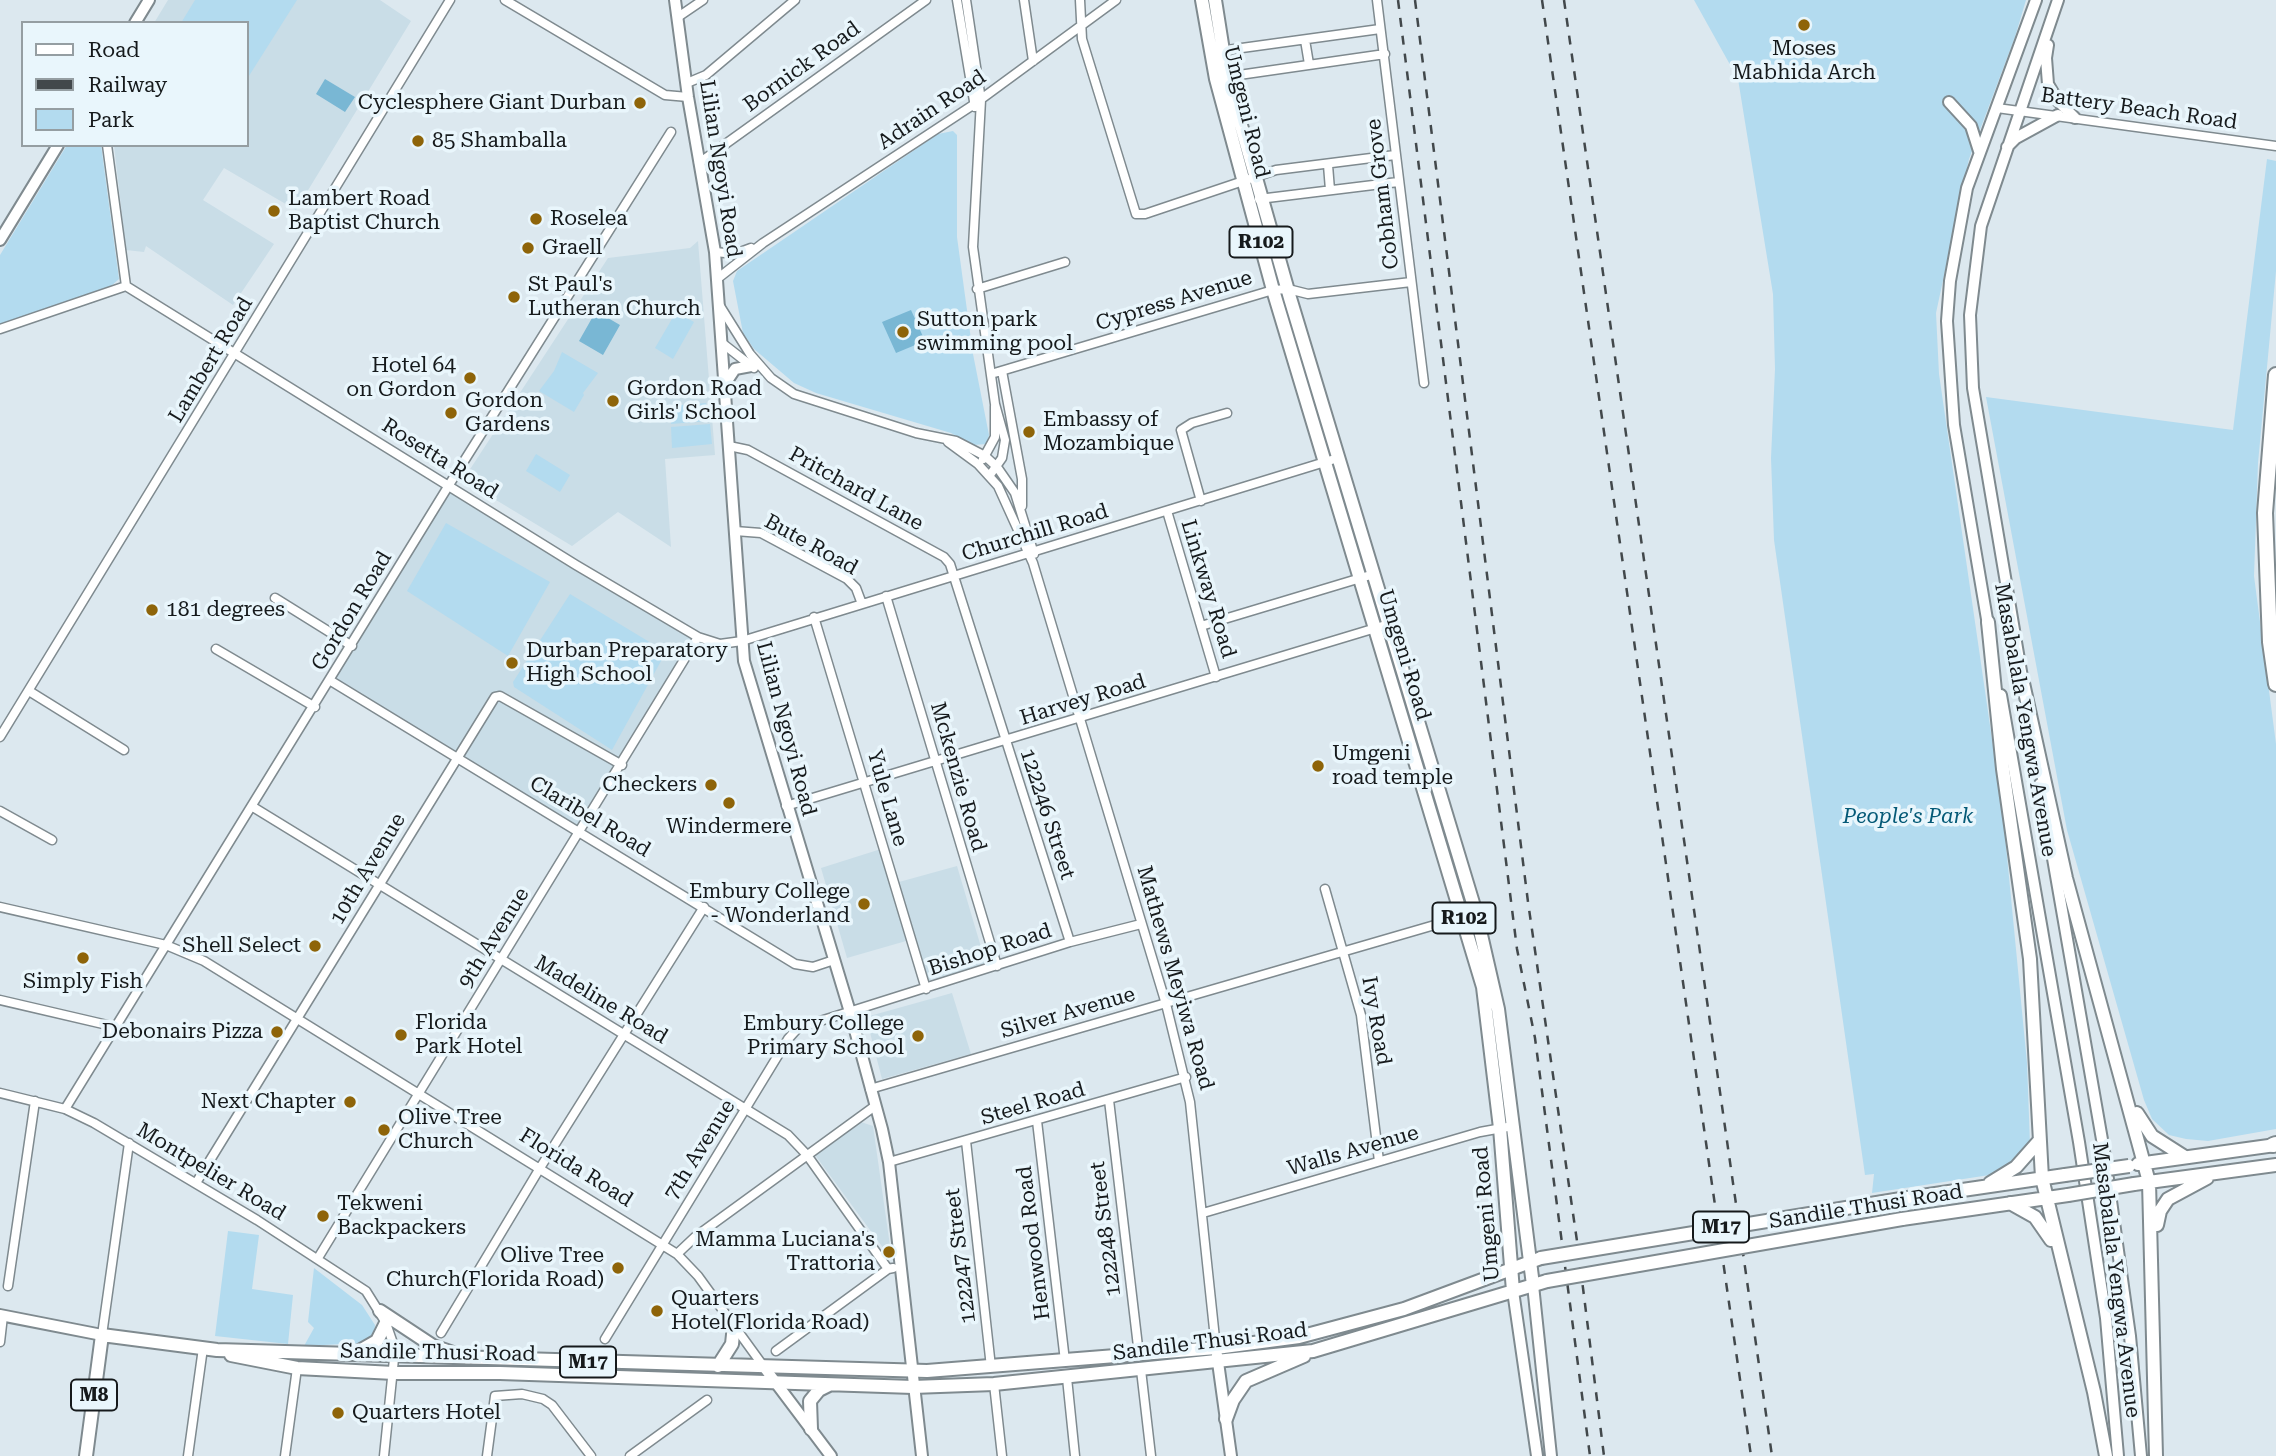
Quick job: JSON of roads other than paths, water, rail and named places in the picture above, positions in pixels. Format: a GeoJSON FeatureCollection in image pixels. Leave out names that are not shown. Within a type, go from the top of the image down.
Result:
{"type":"FeatureCollection","features":[{"type":"Feature","properties":{"kind":"highway"},"geometry":{"type":"LineString","coordinates":[[2276,375],[2264,513],[2270,629],[2276,684]]}},
{"type":"Feature","properties":{"kind":"main road"},"geometry":{"type":"LineString","coordinates":[[136,21],[149,0]]}},
{"type":"Feature","properties":{"kind":"main road","name":"Lilian Ngoyi Road"},"geometry":{"type":"LineString","coordinates":[[675,0],[688,97],[715,252],[741,641],[786,806],[850,1012],[889,1162],[894,1268],[922,1456]]}},
{"type":"Feature","properties":{"kind":"main road","name":"Umgeni Road"},"geometry":{"type":"LineString","coordinates":[[1202,0],[1222,77],[1244,182],[1256,200],[1288,289],[1374,574],[1382,626]]}},
{"type":"Feature","properties":{"kind":"main road","name":"Umgeni Road"},"geometry":{"type":"LineString","coordinates":[[1215,0],[1216,52]]}},
{"type":"Feature","properties":{"kind":"main road","name":"Masabalala Yengwa Avenue"},"geometry":{"type":"LineString","coordinates":[[2036,0],[1979,151],[1959,222],[1950,281],[1947,353],[1954,425],[2079,1142],[2106,1318],[2118,1456]]}},
{"type":"Feature","properties":{"kind":"main road"},"geometry":{"type":"LineString","coordinates":[[2057,4],[2046,73],[2052,93],[2075,118]]}},
{"type":"Feature","properties":{"kind":"main road","name":"Masabalala Yengwa Avenue"},"geometry":{"type":"LineString","coordinates":[[2057,4],[1981,226],[1976,255],[1970,349],[1980,435],[2104,1151],[2130,1336],[2141,1456]]}},
{"type":"Feature","properties":{"kind":"main road","name":"Umgeni Road"},"geometry":{"type":"LineString","coordinates":[[1222,77],[1257,177],[1256,200],[1273,290],[1360,578],[1382,626],[1498,1009],[1513,1291],[1537,1456]]}},
{"type":"Feature","properties":{"kind":"main road"},"geometry":{"type":"LineString","coordinates":[[1949,102],[1971,126],[1979,151]]}},
{"type":"Feature","properties":{"kind":"main road"},"geometry":{"type":"LineString","coordinates":[[2006,149],[2016,138],[2058,116]]}},
{"type":"Feature","properties":{"kind":"main road"},"geometry":{"type":"LineString","coordinates":[[0,240],[57,147]]}},
{"type":"Feature","properties":{"kind":"main road"},"geometry":{"type":"LineString","coordinates":[[724,386],[735,369],[751,366]]}},
{"type":"Feature","properties":{"kind":"main road"},"geometry":{"type":"LineString","coordinates":[[1303,388],[1317,384]]}},
{"type":"Feature","properties":{"kind":"main road"},"geometry":{"type":"LineString","coordinates":[[1988,622],[2003,769],[2030,959],[2042,1178],[2094,1392],[2106,1456]]}},
{"type":"Feature","properties":{"kind":"main road"},"geometry":{"type":"LineString","coordinates":[[2023,683],[2066,878],[2149,1182],[2153,1240],[2156,1456]]}},
{"type":"Feature","properties":{"kind":"main road"},"geometry":{"type":"LineString","coordinates":[[2117,1060],[2144,1126],[2152,1136],[2185,1157]]}},
{"type":"Feature","properties":{"kind":"main road","name":"Umgeni Road"},"geometry":{"type":"LineString","coordinates":[[1506,1127],[1535,1260],[1533,1285],[1551,1456]]}},
{"type":"Feature","properties":{"kind":"main road"},"geometry":{"type":"LineString","coordinates":[[1983,1187],[2016,1167],[2039,1141]]}},
{"type":"Feature","properties":{"kind":"main road","name":"Sandile Thusi Road"},"geometry":{"type":"LineString","coordinates":[[217,1350],[911,1371],[1216,1348],[1290,1338],[1352,1324],[1535,1260],[1901,1199],[2275,1145]]}},
{"type":"Feature","properties":{"kind":"main road","name":"Sandile Thusi Road"},"geometry":{"type":"LineString","coordinates":[[2,1316],[102,1335],[217,1350],[297,1368],[913,1387],[994,1384],[1218,1363],[1313,1350],[1547,1281],[1902,1219],[2276,1165]]}},
{"type":"Feature","properties":{"kind":"main road"},"geometry":{"type":"LineString","coordinates":[[2153,1240],[2160,1211],[2168,1199],[2220,1172]]}},
{"type":"Feature","properties":{"kind":"main road"},"geometry":{"type":"LineString","coordinates":[[2010,1203],[2040,1223],[2059,1255]]}},
{"type":"Feature","properties":{"kind":"main road"},"geometry":{"type":"LineString","coordinates":[[349,1355],[377,1341],[383,1317],[433,1346],[485,1360]]}},
{"type":"Feature","properties":{"kind":"main road"},"geometry":{"type":"LineString","coordinates":[[718,1366],[732,1344],[734,1325]]}},
{"type":"Feature","properties":{"kind":"main road","name":"M8"},"geometry":{"type":"LineString","coordinates":[[86,1456],[102,1335]]}},
{"type":"Feature","properties":{"kind":"main road","name":"Mathews Meyiwa Road"},"geometry":{"type":"LineString","coordinates":[[1216,1348],[1231,1456]]}},
{"type":"Feature","properties":{"kind":"main road"},"geometry":{"type":"LineString","coordinates":[[1226,1419],[1233,1399],[1246,1381],[1313,1350]]}},
{"type":"Feature","properties":{"kind":"main road","name":"Florida Road"},"geometry":{"type":"LineString","coordinates":[[764,1367],[831,1456]]}},
{"type":"Feature","properties":{"kind":"main road"},"geometry":{"type":"LineString","coordinates":[[811,1429],[810,1401],[819,1390],[829,1385]]}},
{"type":"Feature","properties":{"kind":"street","name":"Lambert Road"},"geometry":{"type":"LineString","coordinates":[[0,737],[450,0]]}},
{"type":"Feature","properties":{"kind":"street"},"geometry":{"type":"LineString","coordinates":[[505,0],[665,95],[688,97]]}},
{"type":"Feature","properties":{"kind":"street"},"geometry":{"type":"LineString","coordinates":[[678,17],[703,0]]}},
{"type":"Feature","properties":{"kind":"street"},"geometry":{"type":"LineString","coordinates":[[687,83],[706,75],[795,0]]}},
{"type":"Feature","properties":{"kind":"street","name":"Bornick Road"},"geometry":{"type":"LineString","coordinates":[[699,163],[926,0]]}},
{"type":"Feature","properties":{"kind":"street"},"geometry":{"type":"LineString","coordinates":[[957,0],[977,102]]}},
{"type":"Feature","properties":{"kind":"street"},"geometry":{"type":"LineString","coordinates":[[966,0],[979,116],[973,247],[990,374],[1005,440],[1005,450],[990,475]]}},
{"type":"Feature","properties":{"kind":"street"},"geometry":{"type":"LineString","coordinates":[[1024,0],[1033,61]]}},
{"type":"Feature","properties":{"kind":"street"},"geometry":{"type":"LineString","coordinates":[[1080,0],[1082,39],[1136,214],[1145,214],[1276,170],[1395,155]]}},
{"type":"Feature","properties":{"kind":"street","name":"Adrain Road"},"geometry":{"type":"LineString","coordinates":[[717,279],[763,243],[977,102],[1116,0]]}},
{"type":"Feature","properties":{"kind":"street","name":"Cobham Grove"},"geometry":{"type":"LineString","coordinates":[[1377,0],[1424,383]]}},
{"type":"Feature","properties":{"kind":"street"},"geometry":{"type":"LineString","coordinates":[[1216,52],[1380,29]]}},
{"type":"Feature","properties":{"kind":"street"},"geometry":{"type":"LineString","coordinates":[[1305,40],[1309,64]]}},
{"type":"Feature","properties":{"kind":"street"},"geometry":{"type":"LineString","coordinates":[[1222,77],[1385,54]]}},
{"type":"Feature","properties":{"kind":"street","name":"Battery Beach Road"},"geometry":{"type":"LineString","coordinates":[[1997,108],[2276,146]]}},
{"type":"Feature","properties":{"kind":"street","name":"Gordon Road"},"geometry":{"type":"LineString","coordinates":[[65,1109],[331,681],[449,485],[671,132]]}},
{"type":"Feature","properties":{"kind":"street"},"geometry":{"type":"LineString","coordinates":[[0,329],[126,286],[107,147]]}},
{"type":"Feature","properties":{"kind":"street"},"geometry":{"type":"LineString","coordinates":[[1328,165],[1330,190]]}},
{"type":"Feature","properties":{"kind":"street"},"geometry":{"type":"LineString","coordinates":[[1256,200],[1398,182]]}},
{"type":"Feature","properties":{"kind":"street","name":"Adrain Road"},"geometry":{"type":"LineString","coordinates":[[715,252],[736,254],[763,243]]}},
{"type":"Feature","properties":{"kind":"street"},"geometry":{"type":"LineString","coordinates":[[977,289],[1065,262]]}},
{"type":"Feature","properties":{"kind":"street","name":"Cypress Avenue"},"geometry":{"type":"LineString","coordinates":[[990,374],[1273,290],[1288,289],[1308,294],[1411,282]]}},
{"type":"Feature","properties":{"kind":"street","name":"Rosetta Road"},"geometry":{"type":"LineString","coordinates":[[126,286],[698,637],[720,644],[741,641]]}},
{"type":"Feature","properties":{"kind":"street"},"geometry":{"type":"LineString","coordinates":[[720,306],[744,346],[771,378]]}},
{"type":"Feature","properties":{"kind":"street","name":"Mathews Meyiwa Road"},"geometry":{"type":"LineString","coordinates":[[722,343],[794,394],[948,442],[990,475],[1006,498],[1030,552]]}},
{"type":"Feature","properties":{"kind":"street"},"geometry":{"type":"LineString","coordinates":[[1002,370],[1022,479],[1022,509]]}},
{"type":"Feature","properties":{"kind":"street"},"geometry":{"type":"LineString","coordinates":[[978,464],[995,437],[995,404]]}},
{"type":"Feature","properties":{"kind":"street"},"geometry":{"type":"LineString","coordinates":[[1201,501],[1181,430],[1192,423],[1227,413]]}},
{"type":"Feature","properties":{"kind":"street","name":"Mathews Meyiwa Road"},"geometry":{"type":"LineString","coordinates":[[948,442],[956,441],[985,456],[997,467],[1022,509],[1033,563],[1186,1077],[1216,1348]]}},
{"type":"Feature","properties":{"kind":"street","name":"Pritchard Lane"},"geometry":{"type":"LineString","coordinates":[[729,446],[748,450],[944,557],[956,575]]}},
{"type":"Feature","properties":{"kind":"street","name":"Churchill Road"},"geometry":{"type":"LineString","coordinates":[[741,641],[1338,458]]}},
{"type":"Feature","properties":{"kind":"street","name":"Linkway Road"},"geometry":{"type":"LineString","coordinates":[[1167,511],[1216,677]]}},
{"type":"Feature","properties":{"kind":"street","name":"Bute Road"},"geometry":{"type":"LineString","coordinates":[[735,531],[761,533],[847,579],[856,588],[862,604]]}},
{"type":"Feature","properties":{"kind":"street"},"geometry":{"type":"LineString","coordinates":[[1201,626],[1374,574]]}},
{"type":"Feature","properties":{"kind":"street","name":"122246 Street"},"geometry":{"type":"LineString","coordinates":[[956,575],[1005,742],[1070,942]]}},
{"type":"Feature","properties":{"kind":"street","name":"Mckenzie Road"},"geometry":{"type":"LineString","coordinates":[[886,596],[997,967]]}},
{"type":"Feature","properties":{"kind":"street"},"geometry":{"type":"LineString","coordinates":[[275,598],[352,646]]}},
{"type":"Feature","properties":{"kind":"street","name":"Yule Lane"},"geometry":{"type":"LineString","coordinates":[[814,617],[926,989]]}},
{"type":"Feature","properties":{"kind":"street","name":"Harvey Road"},"geometry":{"type":"LineString","coordinates":[[786,806],[1382,626]]}},
{"type":"Feature","properties":{"kind":"street","name":"9th Avenue"},"geometry":{"type":"LineString","coordinates":[[318,1258],[698,637]]}},
{"type":"Feature","properties":{"kind":"street"},"geometry":{"type":"LineString","coordinates":[[216,649],[315,707]]}},
{"type":"Feature","properties":{"kind":"street","name":"Claribel Road"},"geometry":{"type":"LineString","coordinates":[[331,681],[704,906],[795,964],[813,967],[834,960]]}},
{"type":"Feature","properties":{"kind":"street"},"geometry":{"type":"LineString","coordinates":[[29,691],[124,750]]}},
{"type":"Feature","properties":{"kind":"street","name":"10th Avenue"},"geometry":{"type":"LineString","coordinates":[[196,1183],[491,702],[500,696],[621,765]]}},
{"type":"Feature","properties":{"kind":"street","name":"Madeline Road"},"geometry":{"type":"LineString","coordinates":[[253,807],[788,1135],[807,1155],[894,1268]]}},
{"type":"Feature","properties":{"kind":"street"},"geometry":{"type":"LineString","coordinates":[[0,811],[52,840]]}},
{"type":"Feature","properties":{"kind":"street","name":"Ivy Road"},"geometry":{"type":"LineString","coordinates":[[1325,889],[1361,1015],[1379,1161]]}},
{"type":"Feature","properties":{"kind":"street","name":"Florida Road"},"geometry":{"type":"LineString","coordinates":[[0,906],[166,945],[204,961],[677,1254],[698,1276],[764,1367]]}},
{"type":"Feature","properties":{"kind":"street"},"geometry":{"type":"LineString","coordinates":[[441,1333],[540,1168],[704,906]]}},
{"type":"Feature","properties":{"kind":"street","name":"Silver Avenue"},"geometry":{"type":"LineString","coordinates":[[870,1088],[1470,914]]}},
{"type":"Feature","properties":{"kind":"street","name":"Bishop Road"},"geometry":{"type":"LineString","coordinates":[[850,1012],[1070,942],[1141,924]]}},
{"type":"Feature","properties":{"kind":"street"},"geometry":{"type":"LineString","coordinates":[[0,1000],[116,1027]]}},
{"type":"Feature","properties":{"kind":"street","name":"7th Avenue"},"geometry":{"type":"LineString","coordinates":[[605,1339],[798,1028],[850,1012]]}},
{"type":"Feature","properties":{"kind":"street","name":"Steel Road"},"geometry":{"type":"LineString","coordinates":[[889,1162],[1186,1077]]}},
{"type":"Feature","properties":{"kind":"street","name":"Montpelier Road"},"geometry":{"type":"LineString","coordinates":[[0,1093],[65,1109],[129,1143],[318,1258],[366,1291],[383,1317],[396,1356]]}},
{"type":"Feature","properties":{"kind":"street","name":"122248 Street"},"geometry":{"type":"LineString","coordinates":[[1109,1100],[1139,1355]]}},
{"type":"Feature","properties":{"kind":"street"},"geometry":{"type":"LineString","coordinates":[[8,1286],[35,1101]]}},
{"type":"Feature","properties":{"kind":"street"},"geometry":{"type":"LineString","coordinates":[[677,1254],[875,1106]]}},
{"type":"Feature","properties":{"kind":"street","name":"Henwood Road"},"geometry":{"type":"LineString","coordinates":[[1037,1121],[1065,1361]]}},
{"type":"Feature","properties":{"kind":"street","name":"Walls Avenue"},"geometry":{"type":"LineString","coordinates":[[1203,1213],[1506,1127]]}},
{"type":"Feature","properties":{"kind":"street","name":"122247 Street"},"geometry":{"type":"LineString","coordinates":[[966,1141],[991,1367]]}},
{"type":"Feature","properties":{"kind":"street"},"geometry":{"type":"LineString","coordinates":[[102,1335],[129,1143]]}},
{"type":"Feature","properties":{"kind":"street"},"geometry":{"type":"LineString","coordinates":[[776,1351],[894,1268]]}},
{"type":"Feature","properties":{"kind":"street"},"geometry":{"type":"LineString","coordinates":[[0,1342],[2,1316]]}},
{"type":"Feature","properties":{"kind":"street"},"geometry":{"type":"LineString","coordinates":[[188,1456],[202,1348]]}},
{"type":"Feature","properties":{"kind":"street"},"geometry":{"type":"LineString","coordinates":[[384,1456],[396,1356]]}},
{"type":"Feature","properties":{"kind":"street"},"geometry":{"type":"LineString","coordinates":[[285,1456],[297,1368]]}},
{"type":"Feature","properties":{"kind":"street"},"geometry":{"type":"LineString","coordinates":[[1141,1370],[1151,1456]]}},
{"type":"Feature","properties":{"kind":"street"},"geometry":{"type":"LineString","coordinates":[[1067,1378],[1075,1456]]}},
{"type":"Feature","properties":{"kind":"street"},"geometry":{"type":"LineString","coordinates":[[994,1384],[1002,1456]]}},
{"type":"Feature","properties":{"kind":"street"},"geometry":{"type":"LineString","coordinates":[[487,1456],[495,1396],[522,1394],[543,1399],[562,1416],[586,1453]]}},
{"type":"Feature","properties":{"kind":"street"},"geometry":{"type":"LineString","coordinates":[[630,1456],[707,1400]]}},
{"type":"Feature","properties":{"kind":"railway"},"geometry":{"type":"LineString","coordinates":[[1398,0],[1517,949],[1535,1038],[1590,1456]]}},
{"type":"Feature","properties":{"kind":"railway"},"geometry":{"type":"LineString","coordinates":[[1415,0],[1528,902],[1578,1248],[1604,1456]]}},
{"type":"Feature","properties":{"kind":"railway"},"geometry":{"type":"LineString","coordinates":[[1542,0],[1751,1456]]}},
{"type":"Feature","properties":{"kind":"railway"},"geometry":{"type":"LineString","coordinates":[[1564,0],[1772,1456]]}},
{"type":"Feature","properties":{"kind":"place","name":"Moses Mabhida Arch"},"geometry":{"type":"Point","coordinates":[1804,25]}},
{"type":"Feature","properties":{"kind":"place","name":"Cyclesphere Giant Durban"},"geometry":{"type":"Point","coordinates":[640,103]}},
{"type":"Feature","properties":{"kind":"place","name":"85 Shamballa"},"geometry":{"type":"Point","coordinates":[418,141]}},
{"type":"Feature","properties":{"kind":"place","name":"Lambert Road Baptist Church"},"geometry":{"type":"Point","coordinates":[274,211]}},
{"type":"Feature","properties":{"kind":"place","name":"Roselea"},"geometry":{"type":"Point","coordinates":[536,219]}},
{"type":"Feature","properties":{"kind":"place","name":"Graell"},"geometry":{"type":"Point","coordinates":[528,248]}},
{"type":"Feature","properties":{"kind":"place","name":"St Paul's Lutheran Church"},"geometry":{"type":"Point","coordinates":[514,297]}},
{"type":"Feature","properties":{"kind":"place","name":"Sutton park swimming pool"},"geometry":{"type":"Point","coordinates":[903,332]}},
{"type":"Feature","properties":{"kind":"place","name":"Hotel 64 on Gordon"},"geometry":{"type":"Point","coordinates":[470,378]}},
{"type":"Feature","properties":{"kind":"place","name":"Gordon Road Girls' School"},"geometry":{"type":"Point","coordinates":[613,401]}},
{"type":"Feature","properties":{"kind":"place","name":"Gordon Gardens"},"geometry":{"type":"Point","coordinates":[451,413]}},
{"type":"Feature","properties":{"kind":"place","name":"Embassy of Mozambique"},"geometry":{"type":"Point","coordinates":[1029,432]}},
{"type":"Feature","properties":{"kind":"place","name":"181 degrees"},"geometry":{"type":"Point","coordinates":[152,610]}},
{"type":"Feature","properties":{"kind":"place","name":"Durban Preparatory High School"},"geometry":{"type":"Point","coordinates":[512,663]}},
{"type":"Feature","properties":{"kind":"place","name":"Umgeni road temple"},"geometry":{"type":"Point","coordinates":[1318,766]}},
{"type":"Feature","properties":{"kind":"place","name":"Checkers"},"geometry":{"type":"Point","coordinates":[711,785]}},
{"type":"Feature","properties":{"kind":"place","name":"Windermere"},"geometry":{"type":"Point","coordinates":[729,803]}},
{"type":"Feature","properties":{"kind":"place","name":"Embury College - Wonderland"},"geometry":{"type":"Point","coordinates":[864,904]}},
{"type":"Feature","properties":{"kind":"place","name":"Shell Select"},"geometry":{"type":"Point","coordinates":[315,946]}},
{"type":"Feature","properties":{"kind":"place","name":"Simply Fish"},"geometry":{"type":"Point","coordinates":[83,958]}},
{"type":"Feature","properties":{"kind":"place","name":"Debonairs Pizza"},"geometry":{"type":"Point","coordinates":[277,1032]}},
{"type":"Feature","properties":{"kind":"place","name":"Florida Park Hotel"},"geometry":{"type":"Point","coordinates":[401,1035]}},
{"type":"Feature","properties":{"kind":"place","name":"Embury College Primary School"},"geometry":{"type":"Point","coordinates":[918,1036]}},
{"type":"Feature","properties":{"kind":"place","name":"Next Chapter"},"geometry":{"type":"Point","coordinates":[350,1102]}},
{"type":"Feature","properties":{"kind":"place","name":"Olive Tree Church"},"geometry":{"type":"Point","coordinates":[384,1130]}},
{"type":"Feature","properties":{"kind":"place","name":"Tekweni Backpackers"},"geometry":{"type":"Point","coordinates":[323,1216]}},
{"type":"Feature","properties":{"kind":"place","name":"Mamma Luciana's Trattoria"},"geometry":{"type":"Point","coordinates":[889,1252]}},
{"type":"Feature","properties":{"kind":"place","name":"Olive Tree Church(Florida Road)"},"geometry":{"type":"Point","coordinates":[618,1268]}},
{"type":"Feature","properties":{"kind":"place","name":"Quarters Hotel(Florida Road)"},"geometry":{"type":"Point","coordinates":[657,1311]}},
{"type":"Feature","properties":{"kind":"place","name":"Quarters Hotel"},"geometry":{"type":"Point","coordinates":[338,1413]}},
{"type":"Feature","properties":{"kind":"park label","name":"People's Park"},"geometry":{"type":"Point","coordinates":[1908,817]}}]}
